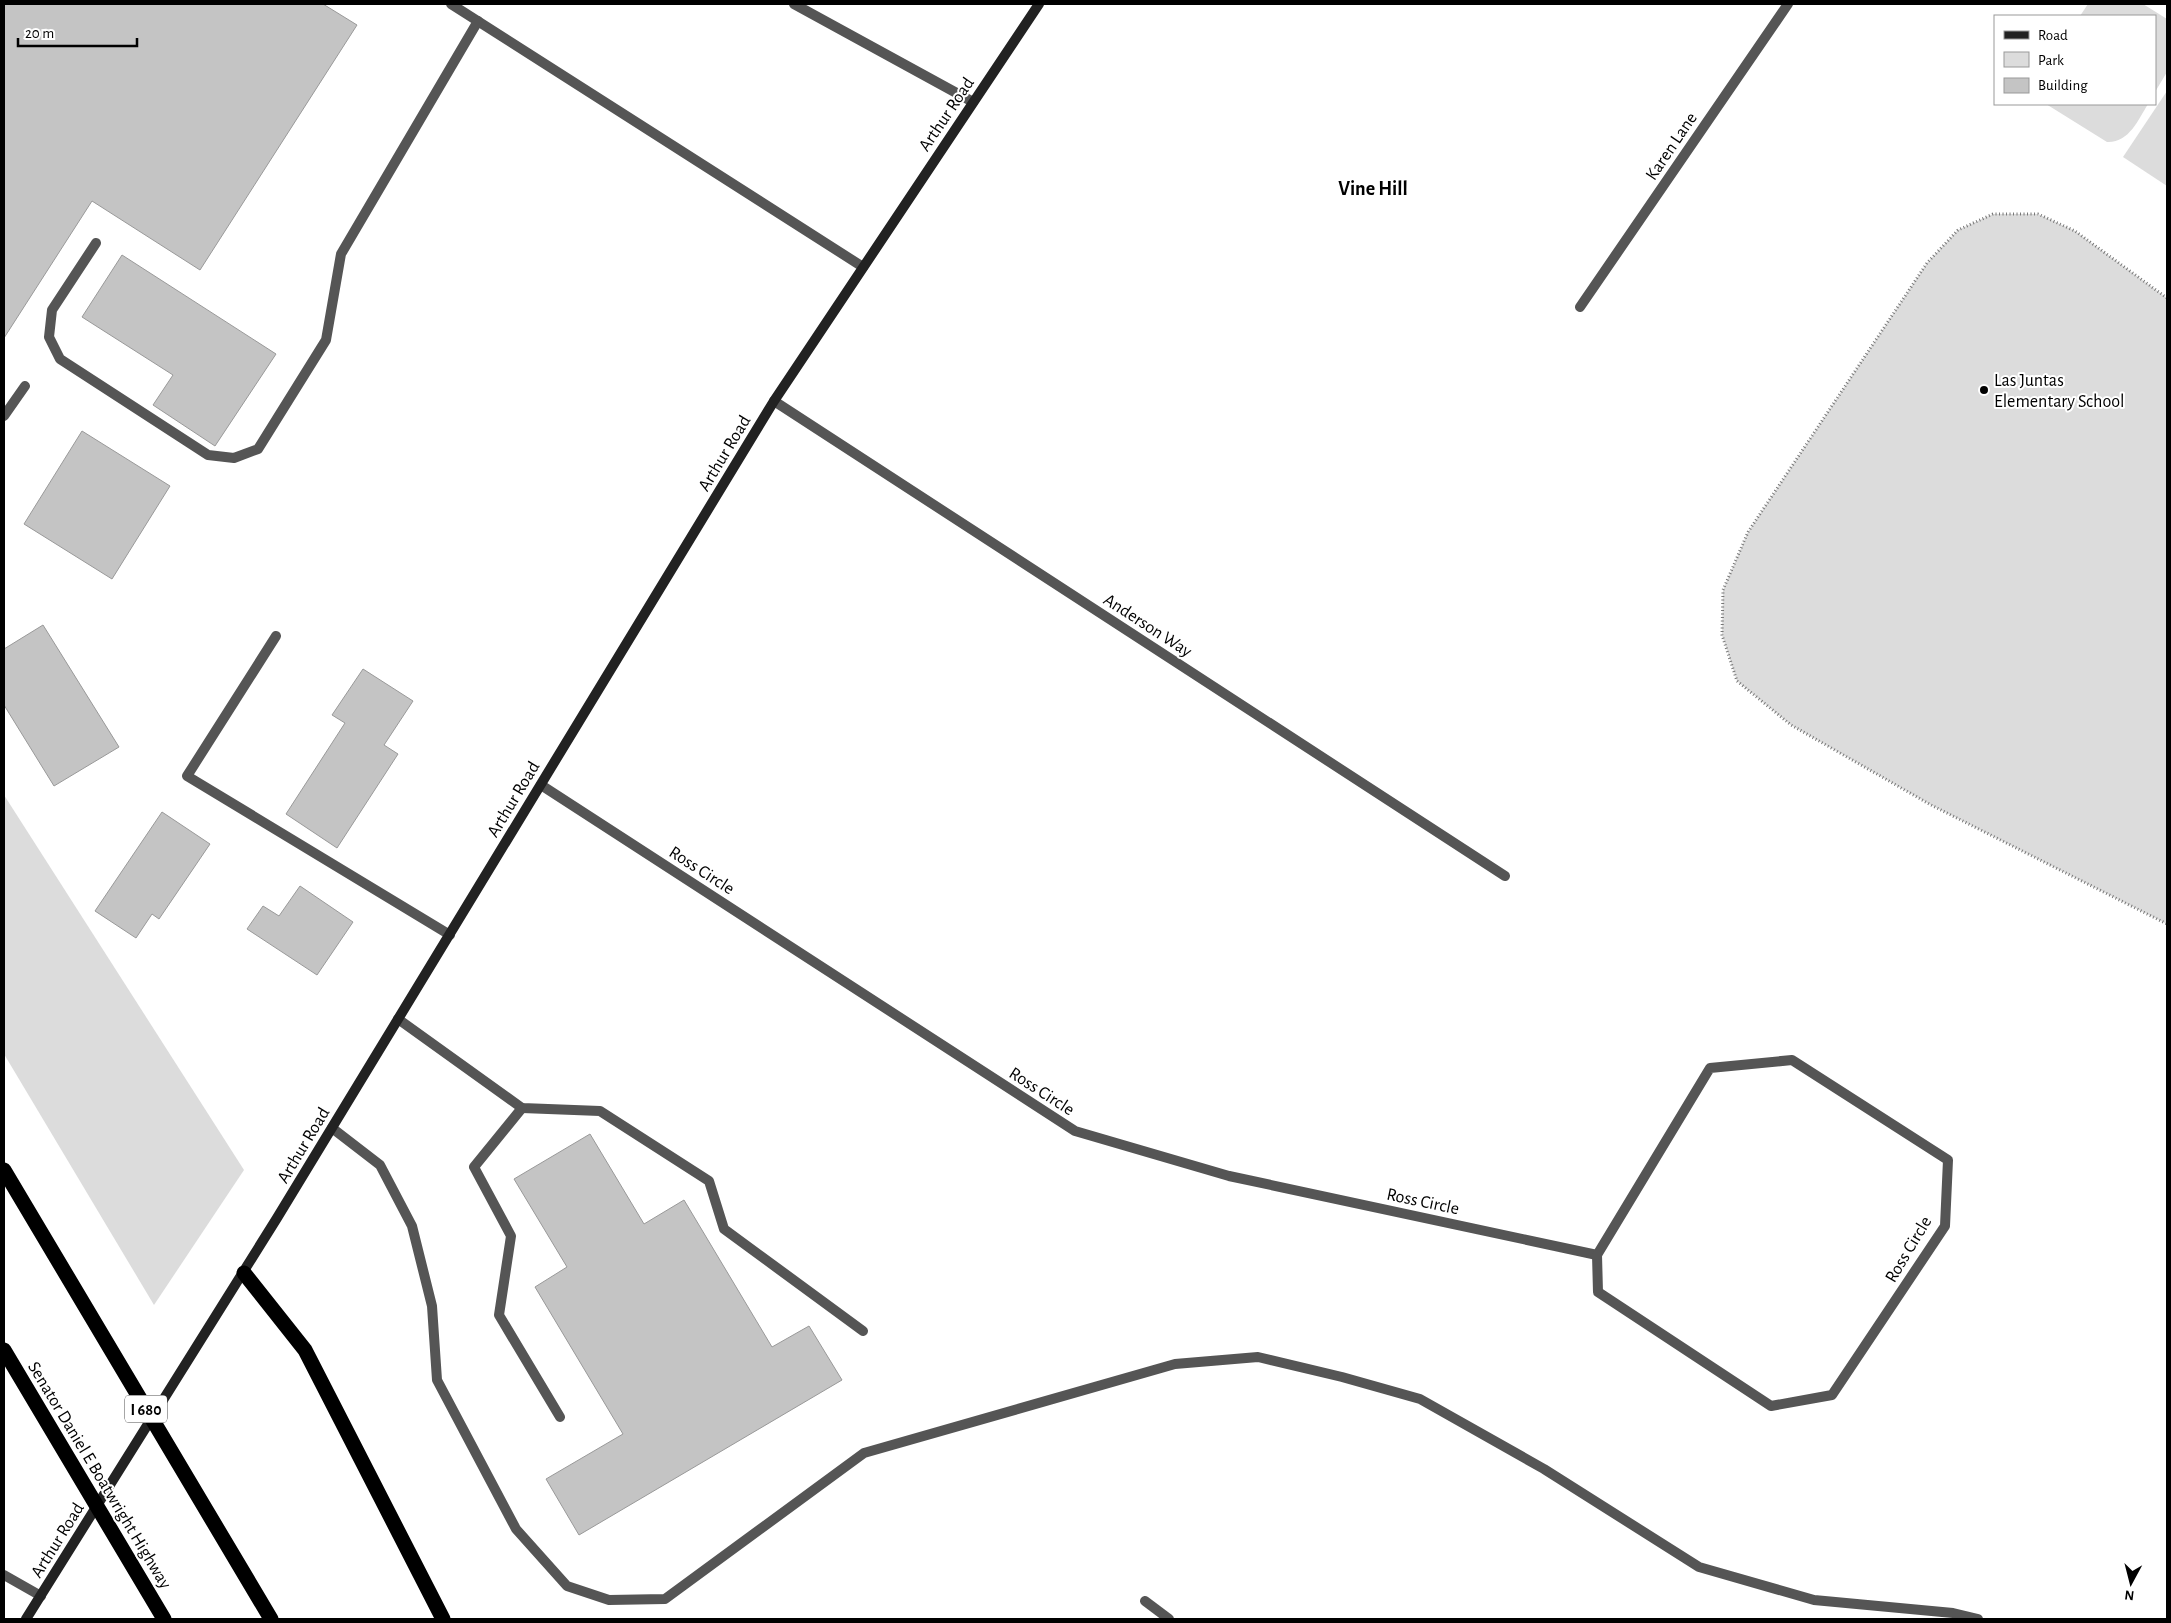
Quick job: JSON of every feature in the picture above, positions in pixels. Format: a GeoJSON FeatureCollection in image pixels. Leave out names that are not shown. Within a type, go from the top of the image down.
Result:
{"type":"FeatureCollection","features":[{"type":"Feature","properties":{"kind":"highway","name":"I 680"},"geometry":{"type":"LineString","coordinates":[[4,1170],[271,1619]]}},
{"type":"Feature","properties":{"kind":"highway"},"geometry":{"type":"LineString","coordinates":[[244,1273],[305,1350],[443,1619]]}},
{"type":"Feature","properties":{"kind":"highway","name":"Senator Daniel E Boatwright Highway"},"geometry":{"type":"LineString","coordinates":[[4,1350],[164,1619]]}},
{"type":"Feature","properties":{"kind":"main road","name":"Arthur Road"},"geometry":{"type":"LineString","coordinates":[[26,1619],[244,1273],[774,401],[1039,4]]}},
{"type":"Feature","properties":{"kind":"street"},"geometry":{"type":"LineString","coordinates":[[451,4],[863,266]]}},
{"type":"Feature","properties":{"kind":"street"},"geometry":{"type":"LineString","coordinates":[[794,4],[973,102]]}},
{"type":"Feature","properties":{"kind":"street","name":"Karen Lane"},"geometry":{"type":"LineString","coordinates":[[1580,307],[1788,4]]}},
{"type":"Feature","properties":{"kind":"street"},"geometry":{"type":"LineString","coordinates":[[96,243],[52,310],[49,337],[60,359],[208,455],[234,458],[258,450],[326,340],[341,254],[478,21]]}},
{"type":"Feature","properties":{"kind":"street"},"geometry":{"type":"LineString","coordinates":[[4,416],[25,386]]}},
{"type":"Feature","properties":{"kind":"street","name":"Anderson Way"},"geometry":{"type":"LineString","coordinates":[[774,401],[1505,876]]}},
{"type":"Feature","properties":{"kind":"street"},"geometry":{"type":"LineString","coordinates":[[276,636],[186,776],[450,935]]}},
{"type":"Feature","properties":{"kind":"street","name":"Ross Circle"},"geometry":{"type":"LineString","coordinates":[[541,785],[1075,1131],[1229,1176],[1597,1255]]}},
{"type":"Feature","properties":{"kind":"street"},"geometry":{"type":"LineString","coordinates":[[398,1019],[522,1108],[600,1111],[709,1181],[724,1230],[863,1331]]}},
{"type":"Feature","properties":{"kind":"street","name":"Ross Circle"},"geometry":{"type":"LineString","coordinates":[[1792,1060],[1948,1160],[1945,1226],[1832,1395],[1771,1406],[1598,1292],[1597,1255],[1710,1068],[1792,1060]]}},
{"type":"Feature","properties":{"kind":"street"},"geometry":{"type":"LineString","coordinates":[[522,1108],[474,1167],[511,1236],[499,1315],[560,1417]]}},
{"type":"Feature","properties":{"kind":"street"},"geometry":{"type":"LineString","coordinates":[[332,1128],[380,1165],[412,1226],[432,1306],[436,1380],[516,1529],[567,1586],[609,1600],[665,1599],[864,1453],[1175,1364],[1258,1357],[1342,1377],[1420,1399],[1544,1469],[1699,1567],[1814,1600],[1953,1613],[1978,1619]]}},
{"type":"Feature","properties":{"kind":"street"},"geometry":{"type":"LineString","coordinates":[[4,1575],[41,1596]]}},
{"type":"Feature","properties":{"kind":"street"},"geometry":{"type":"LineString","coordinates":[[1145,1601],[1169,1619]]}},
{"type":"Feature","properties":{"kind":"path"},"geometry":{"type":"LineString","coordinates":[[2167,298],[2076,231],[2038,214],[1993,214],[1958,230],[1927,263],[1748,532],[1724,590],[1722,635],[1737,681],[1791,725],[1931,805],[2167,924]]}},
{"type":"Feature","properties":{"kind":"green space"},"geometry":{"type":"Polygon","coordinates":[[[2088,4],[2143,4],[2167,19],[2167,72],[2156,90],[2156,15],[2081,15],[2088,4]]]}},
{"type":"Feature","properties":{"kind":"green space"},"geometry":{"type":"Polygon","coordinates":[[[2167,91],[2167,186],[2123,157],[2167,91]]]}},
{"type":"Feature","properties":{"kind":"green space"},"geometry":{"type":"Polygon","coordinates":[[[2048,105],[2147,105],[2127,135],[2121,139],[2107,142],[2048,105]]]}},
{"type":"Feature","properties":{"kind":"green space","name":"Las Juntas Elementary School"},"geometry":{"type":"Polygon","coordinates":[[[1993,214],[2038,214],[2075,231],[2167,298],[2167,924],[1931,805],[1791,725],[1737,681],[1722,635],[1723,590],[1748,532],[1927,263],[1958,230],[1993,214]]]}},
{"type":"Feature","properties":{"kind":"green space"},"geometry":{"type":"Polygon","coordinates":[[[4,795],[244,1170],[154,1305],[4,1054],[4,795]]]}},
{"type":"Feature","properties":{"kind":"building"},"geometry":{"type":"Polygon","coordinates":[[[4,4],[323,4],[357,25],[200,270],[92,201],[4,338],[4,4]]]}},
{"type":"Feature","properties":{"kind":"building"},"geometry":{"type":"Polygon","coordinates":[[[122,255],[276,354],[215,446],[153,405],[173,375],[82,317],[122,255]]]}},
{"type":"Feature","properties":{"kind":"building"},"geometry":{"type":"Polygon","coordinates":[[[82,431],[170,486],[112,579],[24,524],[82,431]]]}},
{"type":"Feature","properties":{"kind":"building"},"geometry":{"type":"Polygon","coordinates":[[[43,625],[119,747],[54,786],[4,705],[4,649],[43,625]]]}},
{"type":"Feature","properties":{"kind":"building"},"geometry":{"type":"Polygon","coordinates":[[[363,669],[413,701],[384,745],[398,754],[337,848],[286,814],[345,723],[332,715],[363,669]]]}},
{"type":"Feature","properties":{"kind":"building"},"geometry":{"type":"Polygon","coordinates":[[[162,812],[210,844],[159,919],[152,914],[136,938],[95,911],[162,812]]]}},
{"type":"Feature","properties":{"kind":"building"},"geometry":{"type":"Polygon","coordinates":[[[300,886],[353,922],[317,975],[247,929],[263,906],[279,916],[300,886]]]}},
{"type":"Feature","properties":{"kind":"building"},"geometry":{"type":"Polygon","coordinates":[[[590,1134],[644,1224],[684,1200],[772,1347],[809,1326],[842,1380],[579,1535],[546,1479],[623,1434],[535,1287],[567,1267],[514,1179],[590,1134]]]}},
{"type":"Feature","properties":{"kind":"place","name":"Las Juntas Elementary School"},"geometry":{"type":"Point","coordinates":[1984,390]}},
{"type":"Feature","properties":{"kind":"district","name":"Vine Hill"},"geometry":{"type":"Point","coordinates":[1373,188]}}]}
